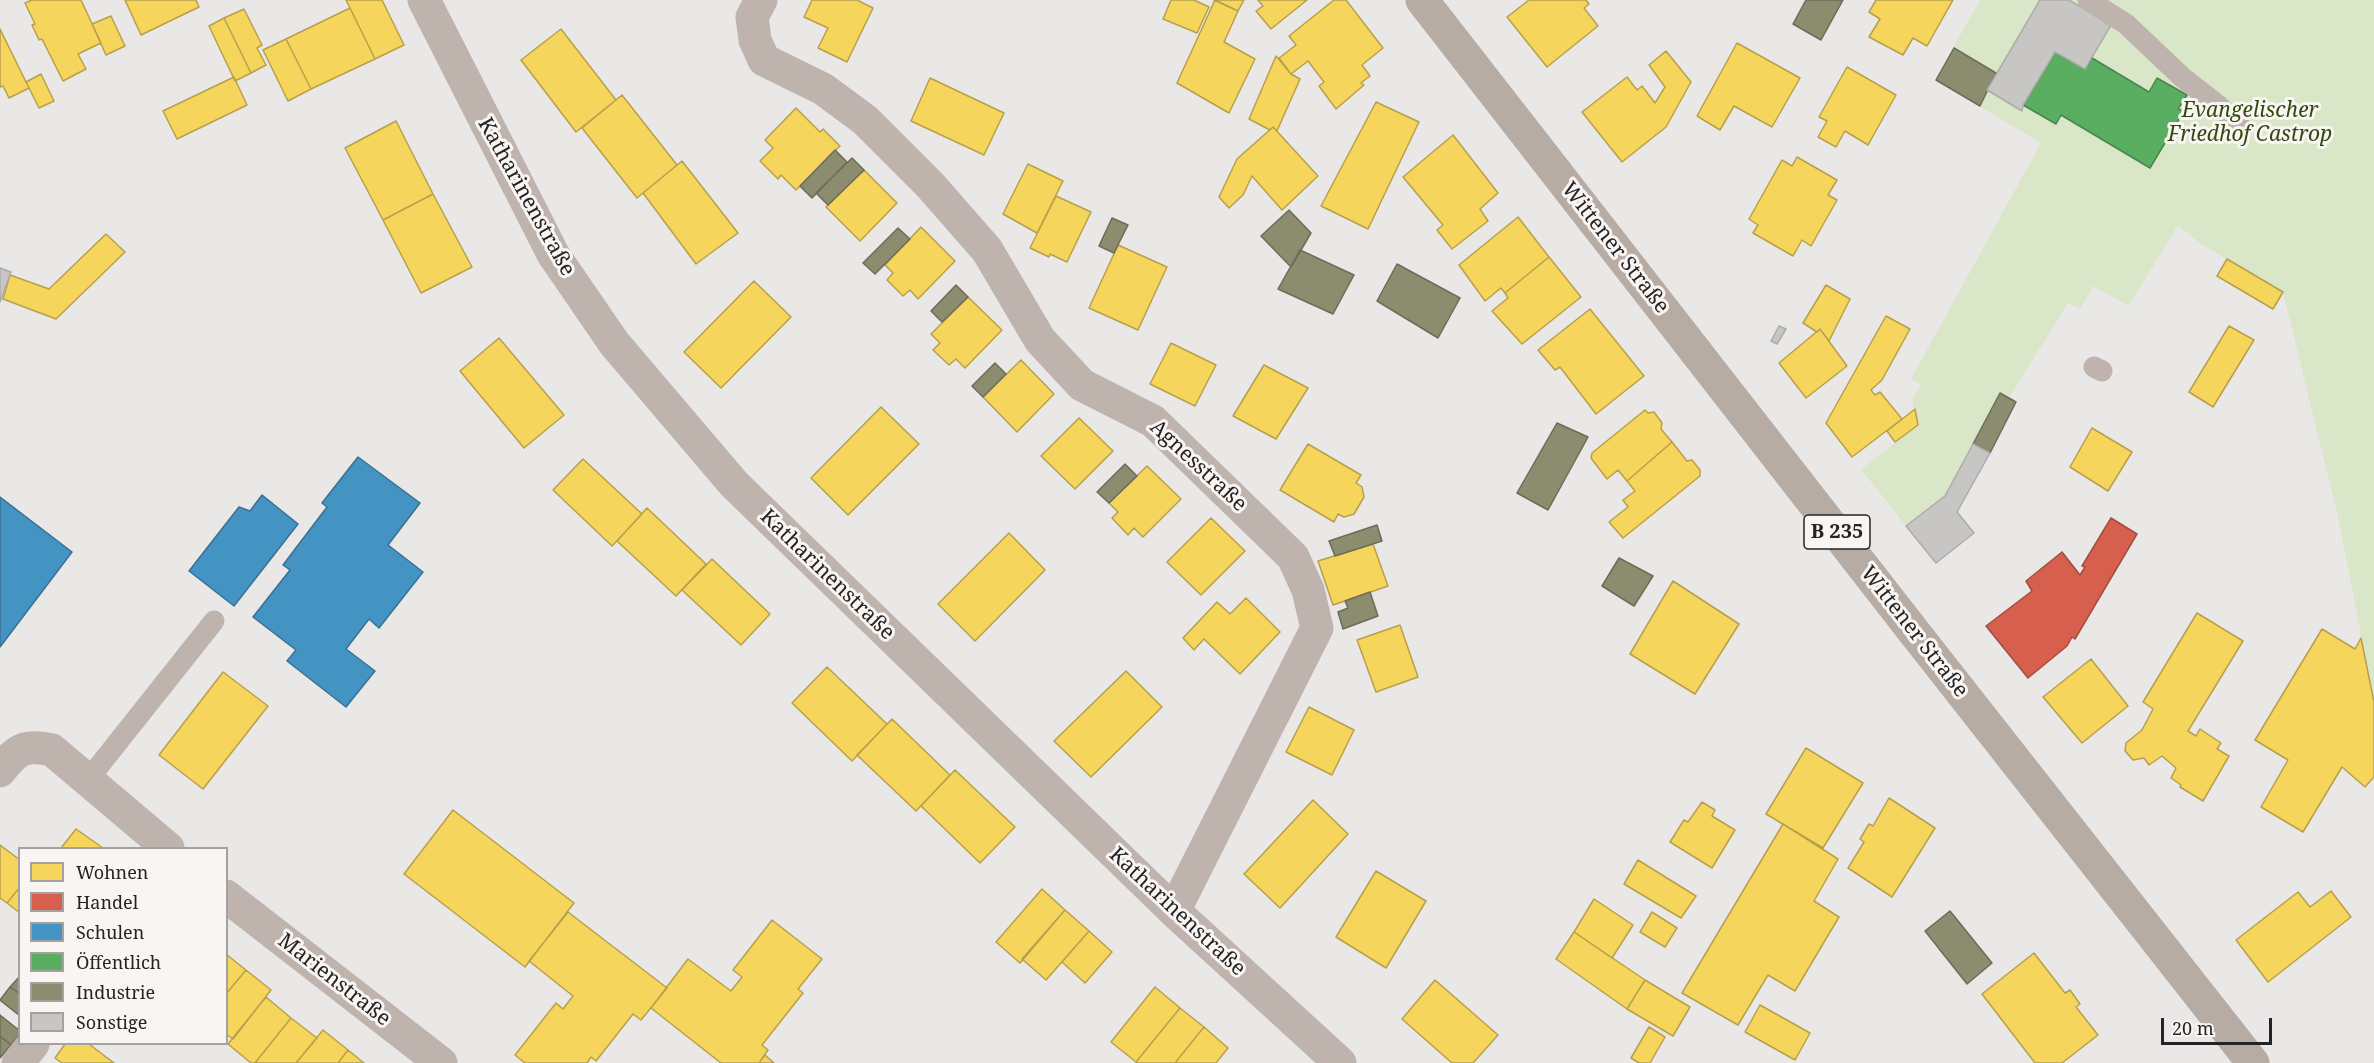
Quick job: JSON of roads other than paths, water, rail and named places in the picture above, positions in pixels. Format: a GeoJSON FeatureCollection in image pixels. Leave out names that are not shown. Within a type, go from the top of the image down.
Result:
{"type":"FeatureCollection","features":[{"type":"Feature","properties":{"kind":"main road","name":"Wittener Straße"},"geometry":{"type":"LineString","coordinates":[[1422,0],[2253,1063]]}},
{"type":"Feature","properties":{"kind":"street","name":"Katharinenstraße"},"geometry":{"type":"LineString","coordinates":[[424,0],[553,254],[614,343],[734,484],[1174,911],[1340,1063]]}},
{"type":"Feature","properties":{"kind":"street","name":"Agnesstraße"},"geometry":{"type":"LineString","coordinates":[[761,0],[752,17],[755,40],[764,60],[823,88],[865,120],[930,185],[987,250],[1040,340],[1082,385],[1153,421],[1293,557],[1308,591],[1317,628],[1174,911]]}},
{"type":"Feature","properties":{"kind":"street"},"geometry":{"type":"LineString","coordinates":[[5,765],[22,748],[37,747],[52,750],[166,847]]}},
{"type":"Feature","properties":{"kind":"street","name":"Marienstraße"},"geometry":{"type":"LineString","coordinates":[[228,898],[426,1059]]}},
{"type":"Feature","properties":{"kind":"street"},"geometry":{"type":"LineString","coordinates":[[18,1063],[32,1045]]}},
{"type":"Feature","properties":{"kind":"lane"},"geometry":{"type":"LineString","coordinates":[[2088,0],[2126,24],[2182,77],[2220,106],[2242,128]]}},
{"type":"Feature","properties":{"kind":"lane"},"geometry":{"type":"LineString","coordinates":[[87,781],[214,621]]}},
{"type":"Feature","properties":{"kind":"park label","name":"Evangelischer Friedhof Castrop"},"geometry":{"type":"Point","coordinates":[2250,123]}}]}
